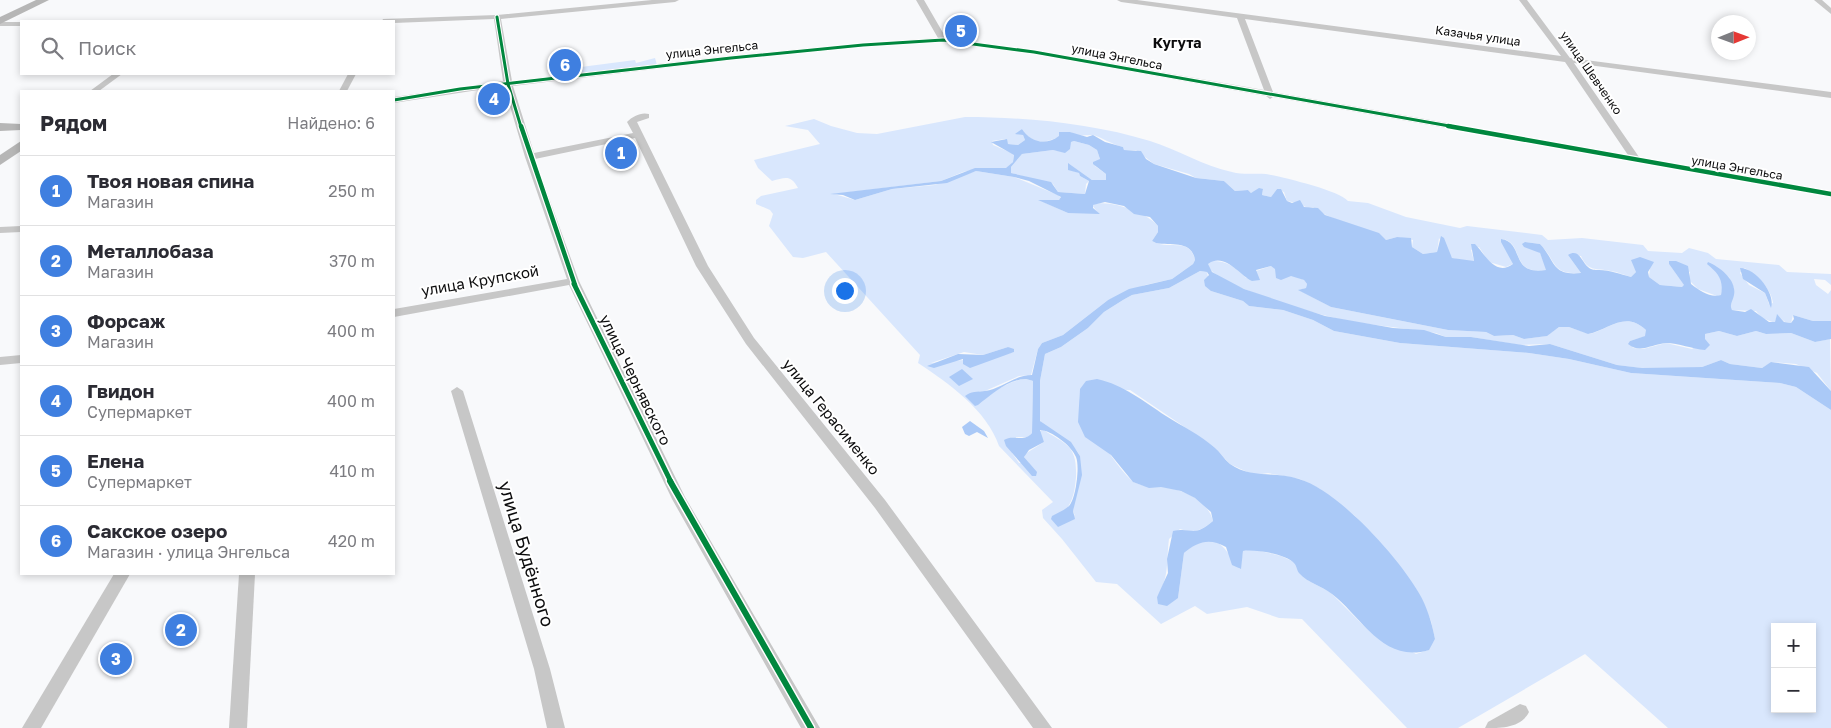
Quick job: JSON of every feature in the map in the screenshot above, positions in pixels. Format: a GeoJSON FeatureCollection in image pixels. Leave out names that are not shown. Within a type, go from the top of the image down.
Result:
{"type":"FeatureCollection","features":[{"type":"Feature","properties":{"kind":"main road"},"geometry":{"type":"LineString","coordinates":[[0,22],[44,0]]}},
{"type":"Feature","properties":{"kind":"main road"},"geometry":{"type":"LineString","coordinates":[[0,127],[20,127]]}},
{"type":"Feature","properties":{"kind":"main road"},"geometry":{"type":"LineString","coordinates":[[0,161],[20,146]]}},
{"type":"Feature","properties":{"kind":"street"},"geometry":{"type":"LineString","coordinates":[[395,21],[497,17],[674,0]]}},
{"type":"Feature","properties":{"kind":"street"},"geometry":{"type":"LineString","coordinates":[[920,0],[942,40]]}},
{"type":"Feature","properties":{"kind":"street","name":"Казачья улица"},"geometry":{"type":"LineString","coordinates":[[1121,0],[1831,95]]}},
{"type":"Feature","properties":{"kind":"street","name":"улица Шевченко"},"geometry":{"type":"LineString","coordinates":[[1523,0],[1567,59],[1637,161]]}},
{"type":"Feature","properties":{"kind":"street"},"geometry":{"type":"LineString","coordinates":[[1818,0],[1831,12]]}},
{"type":"Feature","properties":{"kind":"street"},"geometry":{"type":"LineString","coordinates":[[1240,16],[1270,96]]}},
{"type":"Feature","properties":{"kind":"street","name":"улица Чернявского"},"geometry":{"type":"LineString","coordinates":[[497,17],[508,84],[530,157],[573,281],[679,499],[811,728]]}},
{"type":"Feature","properties":{"kind":"street"},"geometry":{"type":"LineString","coordinates":[[0,22],[20,24]]}},
{"type":"Feature","properties":{"kind":"street","name":"улица Энгельса"},"geometry":{"type":"LineString","coordinates":[[395,100],[441,91],[778,53],[942,40],[1034,52],[1270,96],[1831,194]]}},
{"type":"Feature","properties":{"kind":"street"},"geometry":{"type":"LineString","coordinates":[[95,90],[117,75]]}},
{"type":"Feature","properties":{"kind":"street"},"geometry":{"type":"LineString","coordinates":[[344,90],[351,75]]}},
{"type":"Feature","properties":{"kind":"street"},"geometry":{"type":"LineString","coordinates":[[530,157],[638,135],[633,120],[646,116]]}},
{"type":"Feature","properties":{"kind":"street","name":"улица Герасименко"},"geometry":{"type":"LineString","coordinates":[[638,135],[710,281],[750,341],[880,504],[1043,728]]}},
{"type":"Feature","properties":{"kind":"street"},"geometry":{"type":"LineString","coordinates":[[0,230],[20,229]]}},
{"type":"Feature","properties":{"kind":"street","name":"улица Крупской"},"geometry":{"type":"LineString","coordinates":[[395,313],[573,281]]}},
{"type":"Feature","properties":{"kind":"street"},"geometry":{"type":"LineString","coordinates":[[0,361],[20,359]]}},
{"type":"Feature","properties":{"kind":"street","name":"улица Будённого"},"geometry":{"type":"LineString","coordinates":[[457,391],[542,669],[556,728]]}},
{"type":"Feature","properties":{"kind":"street"},"geometry":{"type":"LineString","coordinates":[[31,728],[121,575]]}},
{"type":"Feature","properties":{"kind":"street"},"geometry":{"type":"LineString","coordinates":[[238,728],[247,575]]}},
{"type":"Feature","properties":{"kind":"street"},"geometry":{"type":"LineString","coordinates":[[1494,728],[1520,712]]}},
{"type":"Feature","properties":{"kind":"shaded area"},"geometry":{"type":"Polygon","coordinates":[[[655,58],[657,65],[582,73],[581,67],[635,60],[636,63],[655,58]]]}},
{"type":"Feature","properties":{"kind":"shaded area"},"geometry":{"type":"Polygon","coordinates":[[[965,117],[1011,118],[1081,125],[1150,141],[1221,169],[1244,174],[1266,174],[1309,184],[1322,188],[1348,201],[1368,203],[1406,217],[1460,228],[1467,226],[1542,235],[1548,240],[1582,238],[1643,245],[1648,251],[1682,253],[1689,248],[1708,253],[1716,259],[1779,265],[1787,272],[1831,274],[1831,285],[1825,280],[1814,279],[1816,285],[1828,294],[1831,290],[1831,321],[1813,321],[1793,315],[1791,323],[1785,322],[1777,315],[1775,323],[1762,318],[1756,311],[1732,310],[1730,307],[1734,288],[1729,277],[1719,273],[1723,287],[1721,295],[1717,296],[1698,289],[1689,280],[1690,272],[1669,264],[1685,286],[1660,285],[1649,277],[1650,268],[1636,272],[1631,277],[1614,271],[1593,268],[1587,265],[1581,256],[1568,255],[1581,273],[1564,272],[1556,266],[1540,244],[1525,242],[1540,253],[1547,270],[1535,271],[1527,268],[1522,264],[1509,241],[1502,239],[1513,264],[1506,267],[1489,262],[1479,247],[1471,250],[1474,261],[1470,262],[1452,258],[1439,238],[1437,252],[1423,254],[1412,247],[1413,240],[1397,237],[1386,240],[1368,230],[1322,213],[1313,207],[1308,208],[1287,201],[1284,192],[1277,189],[1271,197],[1262,195],[1263,189],[1251,193],[1248,190],[1235,191],[1224,181],[1196,178],[1189,174],[1154,164],[1136,150],[1124,150],[1123,147],[1093,135],[1079,135],[1070,132],[1050,140],[1038,141],[1027,135],[1022,129],[1017,134],[1023,135],[1025,140],[1018,145],[1008,144],[1005,139],[992,141],[993,145],[1014,154],[1013,162],[1007,168],[981,168],[963,172],[941,181],[834,194],[855,200],[892,189],[935,185],[976,171],[1014,177],[1058,195],[1061,198],[1059,200],[1039,200],[1068,213],[1098,213],[1092,205],[1099,203],[1117,205],[1137,212],[1146,216],[1158,226],[1158,232],[1152,241],[1158,244],[1183,246],[1192,253],[1195,260],[1193,264],[1172,279],[1145,285],[1108,300],[1063,335],[1042,343],[1038,349],[1031,375],[1019,376],[985,391],[979,391],[985,399],[1014,382],[1021,380],[1033,381],[1032,433],[1029,437],[1016,437],[1012,453],[1019,463],[1029,463],[1024,457],[1025,454],[1044,442],[1039,433],[1042,429],[1069,447],[1075,458],[1076,477],[1072,500],[1068,507],[1075,516],[1073,511],[1080,456],[1070,444],[1046,428],[1039,418],[1040,381],[1045,354],[1061,347],[1088,328],[1104,312],[1132,295],[1169,288],[1200,271],[1207,272],[1211,291],[1243,301],[1249,306],[1283,310],[1313,320],[1334,331],[1400,343],[1529,353],[1569,359],[1631,373],[1780,383],[1796,387],[1831,410],[1831,728],[1668,728],[1585,654],[1458,728],[1407,728],[1302,619],[1279,618],[1247,607],[1207,614],[1195,606],[1161,624],[1117,584],[1096,582],[1043,518],[1042,510],[1053,502],[999,446],[986,421],[976,409],[942,379],[918,363],[920,355],[826,252],[803,258],[793,257],[769,226],[773,214],[770,210],[756,204],[756,200],[761,196],[798,188],[788,178],[772,181],[758,168],[754,160],[820,144],[808,130],[785,126],[814,119],[857,133],[877,134],[965,117]],[[1744,268],[1740,273],[1749,285],[1765,293],[1769,304],[1773,303],[1767,288],[1749,270],[1744,268]],[[1008,347],[983,355],[964,352],[931,363],[996,357],[1014,352],[1008,347]],[[1080,389],[1080,403],[1084,412],[1114,460],[1130,479],[1146,486],[1170,488],[1186,493],[1206,507],[1213,521],[1198,530],[1180,529],[1169,539],[1166,575],[1157,597],[1178,598],[1184,553],[1195,545],[1211,540],[1223,547],[1240,569],[1243,551],[1252,549],[1281,556],[1294,562],[1309,581],[1330,592],[1365,627],[1416,654],[1428,650],[1435,639],[1431,621],[1419,593],[1400,567],[1355,516],[1320,489],[1300,479],[1268,473],[1256,475],[1230,464],[1214,447],[1130,390],[1080,389]]]}},
{"type":"Feature","properties":{"kind":"shaded area"},"geometry":{"type":"Polygon","coordinates":[[[1071,142],[1089,145],[1097,150],[1100,159],[1095,166],[1106,174],[1106,180],[1092,180],[1069,164],[1071,170],[1079,173],[1080,176],[1089,181],[1086,184],[1085,194],[1058,192],[1053,184],[1011,173],[1011,167],[1022,154],[1053,150],[1065,152],[1071,142]]]}},
{"type":"Feature","properties":{"kind":"shaded area"},"geometry":{"type":"Polygon","coordinates":[[[1212,261],[1231,265],[1246,278],[1256,275],[1256,271],[1271,266],[1304,280],[1307,284],[1306,288],[1299,290],[1331,307],[1448,330],[1486,332],[1494,336],[1513,335],[1524,339],[1546,336],[1559,327],[1569,327],[1589,334],[1624,321],[1638,324],[1646,330],[1646,336],[1630,341],[1633,348],[1643,349],[1666,343],[1692,349],[1704,339],[1705,334],[1719,331],[1737,336],[1756,331],[1766,334],[1791,333],[1815,342],[1830,339],[1831,391],[1817,373],[1796,364],[1772,362],[1762,368],[1730,364],[1721,360],[1702,367],[1657,370],[1617,365],[1550,344],[1520,345],[1471,337],[1446,337],[1436,333],[1365,324],[1312,312],[1259,295],[1224,280],[1213,272],[1207,264],[1212,261]]]}},
{"type":"Feature","properties":{"kind":"water"},"geometry":{"type":"Polygon","coordinates":[[[1022,129],[1034,140],[1044,142],[1059,136],[1059,132],[1070,132],[1087,137],[1093,135],[1105,142],[1123,147],[1124,150],[1141,151],[1146,159],[1154,164],[1196,178],[1224,181],[1235,191],[1248,190],[1251,193],[1259,188],[1263,189],[1262,195],[1271,197],[1277,189],[1281,189],[1287,201],[1292,203],[1300,200],[1304,207],[1318,208],[1325,215],[1379,233],[1386,240],[1397,237],[1411,238],[1412,247],[1423,254],[1437,252],[1441,236],[1444,238],[1452,258],[1474,261],[1471,244],[1475,244],[1491,263],[1501,268],[1507,267],[1513,264],[1501,239],[1508,241],[1513,246],[1522,264],[1527,268],[1534,271],[1546,270],[1540,253],[1524,247],[1522,244],[1525,242],[1540,244],[1555,266],[1564,272],[1581,273],[1568,255],[1575,253],[1580,256],[1590,269],[1611,271],[1631,277],[1636,272],[1631,260],[1640,257],[1654,262],[1648,272],[1649,277],[1660,285],[1682,287],[1684,285],[1669,264],[1669,261],[1676,261],[1688,266],[1691,284],[1694,287],[1709,295],[1721,295],[1721,281],[1707,264],[1708,262],[1718,267],[1733,284],[1732,310],[1745,312],[1751,309],[1769,322],[1775,322],[1777,314],[1784,322],[1791,323],[1794,319],[1793,315],[1813,321],[1831,321],[1831,339],[1815,342],[1791,333],[1766,334],[1756,331],[1737,336],[1719,331],[1705,334],[1705,339],[1710,345],[1705,350],[1666,343],[1646,348],[1637,348],[1628,344],[1630,341],[1645,336],[1646,330],[1638,324],[1624,321],[1588,334],[1569,327],[1559,327],[1547,336],[1524,339],[1513,335],[1494,336],[1486,332],[1448,330],[1331,307],[1298,290],[1306,288],[1307,284],[1304,280],[1291,276],[1281,280],[1276,278],[1275,269],[1271,266],[1256,270],[1260,280],[1252,281],[1226,263],[1214,261],[1208,264],[1212,272],[1244,289],[1325,316],[1393,328],[1424,330],[1446,337],[1471,337],[1529,346],[1550,344],[1617,365],[1642,368],[1702,367],[1721,360],[1730,364],[1762,368],[1771,362],[1809,367],[1831,391],[1831,410],[1796,387],[1780,383],[1631,373],[1569,359],[1529,353],[1400,343],[1334,331],[1313,320],[1283,310],[1249,306],[1243,301],[1211,291],[1205,286],[1204,280],[1209,275],[1207,272],[1200,271],[1169,288],[1132,295],[1104,312],[1088,328],[1061,347],[1045,354],[1040,381],[1040,421],[1071,442],[1080,456],[1082,475],[1073,511],[1075,519],[1058,527],[1051,519],[1052,516],[1069,506],[1074,497],[1078,467],[1074,453],[1055,436],[1040,430],[1044,442],[1029,450],[1024,457],[1037,472],[1036,476],[1032,476],[1006,446],[1004,440],[1007,438],[1026,437],[1032,433],[1033,381],[1026,379],[1011,382],[975,406],[965,396],[972,392],[991,390],[1019,377],[1032,375],[1038,349],[1042,343],[1063,335],[1108,300],[1129,289],[1172,279],[1193,264],[1195,260],[1190,249],[1180,245],[1152,241],[1158,232],[1158,226],[1150,217],[1134,214],[1124,206],[1105,202],[1093,205],[1093,208],[1100,214],[1068,213],[1038,200],[1059,200],[1061,197],[1029,181],[976,171],[947,183],[892,189],[855,200],[843,195],[830,194],[941,181],[975,168],[1006,168],[1013,162],[1014,155],[991,142],[1007,139],[1008,144],[1018,145],[1025,140],[1023,135],[1015,134],[1022,129]],[[1074,141],[1071,142],[1070,149],[1065,153],[1053,150],[1022,154],[1011,167],[1011,173],[1051,182],[1058,192],[1085,194],[1089,181],[1080,176],[1079,173],[1068,170],[1068,163],[1092,180],[1106,180],[1106,174],[1093,164],[1093,162],[1100,159],[1097,150],[1089,145],[1074,141]]]}},
{"type":"Feature","properties":{"kind":"water"},"geometry":{"type":"Polygon","coordinates":[[[1740,268],[1752,272],[1768,289],[1772,302],[1771,308],[1765,293],[1743,279],[1740,268]]]}},
{"type":"Feature","properties":{"kind":"water"},"geometry":{"type":"Polygon","coordinates":[[[1008,347],[1014,349],[1014,352],[970,368],[963,364],[963,359],[934,368],[927,366],[958,354],[983,355],[1008,347]]]}},
{"type":"Feature","properties":{"kind":"water"},"geometry":{"type":"Polygon","coordinates":[[[962,369],[973,379],[959,386],[949,377],[962,369]]]}},
{"type":"Feature","properties":{"kind":"water"},"geometry":{"type":"Polygon","coordinates":[[[1097,379],[1125,389],[1141,399],[1214,447],[1230,464],[1238,469],[1246,472],[1281,475],[1299,479],[1315,486],[1332,497],[1382,544],[1419,593],[1429,615],[1435,639],[1429,650],[1413,653],[1399,650],[1386,644],[1364,626],[1332,594],[1298,572],[1295,564],[1285,557],[1270,553],[1243,551],[1241,569],[1232,565],[1226,547],[1215,542],[1199,543],[1184,553],[1178,598],[1167,606],[1158,604],[1157,597],[1168,573],[1167,559],[1173,531],[1197,531],[1201,529],[1213,521],[1211,512],[1195,498],[1181,491],[1161,487],[1149,488],[1133,482],[1111,455],[1085,437],[1078,422],[1080,389],[1086,381],[1097,379]]]}},
{"type":"Feature","properties":{"kind":"water"},"geometry":{"type":"Polygon","coordinates":[[[970,421],[984,431],[988,438],[977,432],[969,436],[965,434],[962,427],[970,421]]]}},
{"type":"Feature","properties":{"kind":"cycle path"},"geometry":{"type":"LineString","coordinates":[[497,17],[508,84],[530,157],[573,281],[679,499],[811,728]]}},
{"type":"Feature","properties":{"kind":"cycle path"},"geometry":{"type":"LineString","coordinates":[[395,100],[460,89],[731,58],[863,45],[943,40],[1034,52],[1831,194]]}},
{"type":"Feature","properties":{"kind":"place","name":"Елена"},"geometry":{"type":"Point","coordinates":[961,31]}},
{"type":"Feature","properties":{"kind":"place","name":"Сакское озеро"},"geometry":{"type":"Point","coordinates":[565,65]}},
{"type":"Feature","properties":{"kind":"place","name":"Гвидон"},"geometry":{"type":"Point","coordinates":[494,99]}},
{"type":"Feature","properties":{"kind":"place","name":"Твоя новая спина"},"geometry":{"type":"Point","coordinates":[621,153]}},
{"type":"Feature","properties":{"kind":"place","name":"Металлобаза"},"geometry":{"type":"Point","coordinates":[181,630]}},
{"type":"Feature","properties":{"kind":"place","name":"Форсаж"},"geometry":{"type":"Point","coordinates":[116,659]}},
{"type":"Feature","properties":{"kind":"district","name":"Кугута"},"geometry":{"type":"Point","coordinates":[1177,43]}}]}
